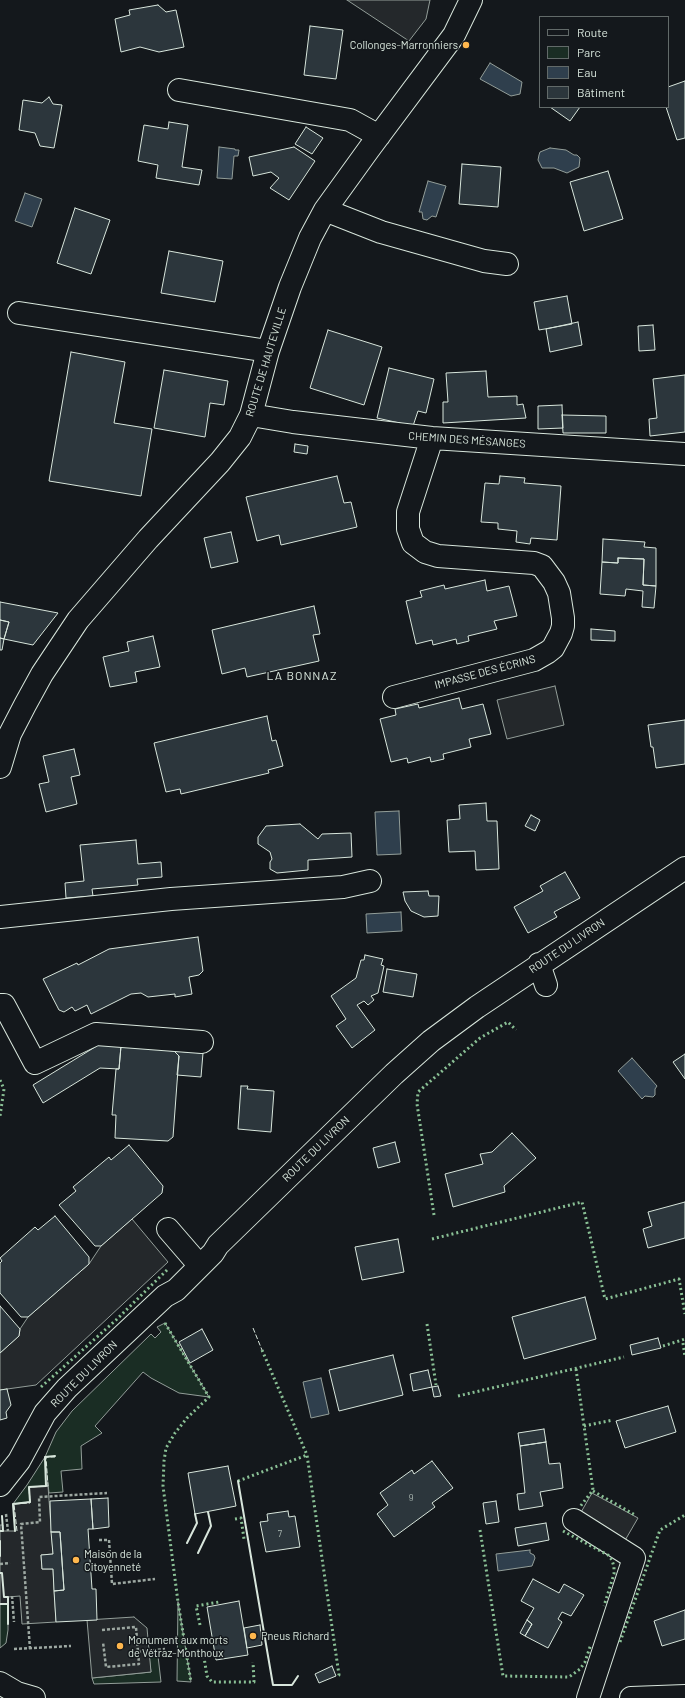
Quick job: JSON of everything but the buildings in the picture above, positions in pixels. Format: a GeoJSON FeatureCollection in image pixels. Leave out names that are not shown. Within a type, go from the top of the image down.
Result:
{"type":"FeatureCollection","features":[{"type":"Feature","properties":{"kind":"street","name":"ROUTE DE HAUTEVILLE"},"geometry":{"type":"LineString","coordinates":[[0,768],[5,734],[78,620],[148,539],[220,462],[240,437],[250,415],[268,351],[292,280],[310,238],[325,210],[454,35],[471,0]]}},
{"type":"Feature","properties":{"kind":"street"},"geometry":{"type":"LineString","coordinates":[[179,90],[350,120],[379,136]]}},
{"type":"Feature","properties":{"kind":"street"},"geometry":{"type":"LineString","coordinates":[[325,210],[381,232],[484,261],[507,264]]}},
{"type":"Feature","properties":{"kind":"street"},"geometry":{"type":"LineString","coordinates":[[19,313],[268,351]]}},
{"type":"Feature","properties":{"kind":"street","name":"CHEMIN DES MÉSANGES"},"geometry":{"type":"LineString","coordinates":[[250,415],[293,422],[432,438],[685,454]]}},
{"type":"Feature","properties":{"kind":"street","name":"IMPASSE DES ÉCRINS"},"geometry":{"type":"LineString","coordinates":[[394,697],[534,660],[553,648],[563,626],[559,592],[554,582],[542,566],[534,563],[438,556],[424,552],[413,543],[408,529],[408,512],[432,438]]}},
{"type":"Feature","properties":{"kind":"street","name":"ROUTE DU LIVRON"},"geometry":{"type":"LineString","coordinates":[[0,1485],[19,1461],[39,1423],[55,1401],[165,1296],[176,1290],[213,1253],[218,1245],[394,1074],[443,1032],[539,964],[685,868]]}},
{"type":"Feature","properties":{"kind":"street"},"geometry":{"type":"LineString","coordinates":[[0,918],[171,899],[343,887],[370,881]]}},
{"type":"Feature","properties":{"kind":"street"},"geometry":{"type":"LineString","coordinates":[[539,964],[546,985]]}},
{"type":"Feature","properties":{"kind":"street"},"geometry":{"type":"LineString","coordinates":[[0,1005],[4,1005],[35,1063],[96,1034],[202,1042]]}},
{"type":"Feature","properties":{"kind":"street"},"geometry":{"type":"LineString","coordinates":[[168,1229],[200,1266]]}},
{"type":"Feature","properties":{"kind":"street"},"geometry":{"type":"LineString","coordinates":[[574,1520],[634,1558],[588,1698]]}},
{"type":"Feature","properties":{"kind":"street"},"geometry":{"type":"LineString","coordinates":[[631,1698],[685,1696]]}},
{"type":"Feature","properties":{"kind":"path"},"geometry":{"type":"LineString","coordinates":[[30,1648],[21,1524],[40,1522],[39,1497],[107,1493]]}},
{"type":"Feature","properties":{"kind":"path"},"geometry":{"type":"LineString","coordinates":[[6,1514],[8,1531]]}},
{"type":"Feature","properties":{"kind":"path"},"geometry":{"type":"LineString","coordinates":[[99,1540],[108,1540],[112,1584],[155,1579]]}},
{"type":"Feature","properties":{"kind":"path"},"geometry":{"type":"LineString","coordinates":[[0,1564],[10,1563]]}},
{"type":"Feature","properties":{"kind":"path"},"geometry":{"type":"LineString","coordinates":[[12,1596],[14,1622]]}},
{"type":"Feature","properties":{"kind":"path"},"geometry":{"type":"LineString","coordinates":[[102,1630],[136,1627],[139,1664],[106,1667],[103,1642]]}},
{"type":"Feature","properties":{"kind":"path"},"geometry":{"type":"LineString","coordinates":[[14,1649],[71,1646]]}},
{"type":"Feature","properties":{"kind":"path"},"geometry":{"type":"LineString","coordinates":[[138,1652],[165,1648]]}},
{"type":"Feature","properties":{"kind":"green space"},"geometry":{"type":"Polygon","coordinates":[[[165,1323],[209,1397],[179,1393],[143,1372],[95,1426],[102,1433],[81,1446],[82,1469],[61,1471],[63,1492],[49,1493],[45,1457],[56,1432],[72,1411],[151,1334],[155,1338],[161,1332],[157,1327],[165,1323]]]}},
{"type":"Feature","properties":{"kind":"green space"},"geometry":{"type":"Polygon","coordinates":[[[45,1457],[46,1486],[29,1487],[30,1502],[13,1504],[27,1485],[45,1457]]]}},
{"type":"Feature","properties":{"kind":"green space"},"geometry":{"type":"Polygon","coordinates":[[[178,1602],[191,1682],[177,1681],[178,1602]]]}},
{"type":"Feature","properties":{"kind":"green space"},"geometry":{"type":"Polygon","coordinates":[[[0,1604],[8,1604],[8,1630],[6,1643],[0,1648],[0,1604]]]}},
{"type":"Feature","properties":{"kind":"green space"},"geometry":{"type":"Polygon","coordinates":[[[158,1656],[161,1682],[94,1684],[92,1678],[151,1672],[149,1657],[158,1656]]]}},
{"type":"Feature","properties":{"kind":"shaded area"},"geometry":{"type":"Polygon","coordinates":[[[347,0],[430,0],[426,19],[409,41],[347,0]]]}},
{"type":"Feature","properties":{"kind":"shaded area"},"geometry":{"type":"Polygon","coordinates":[[[555,686],[564,725],[507,739],[497,700],[555,686]]]}},
{"type":"Feature","properties":{"kind":"shaded area"},"geometry":{"type":"Polygon","coordinates":[[[132,1219],[168,1262],[36,1385],[0,1390],[0,1353],[19,1336],[20,1329],[28,1317],[89,1264],[101,1246],[132,1219]]]}},
{"type":"Feature","properties":{"kind":"shaded area"},"geometry":{"type":"Polygon","coordinates":[[[48,1486],[53,1554],[41,1555],[42,1569],[53,1569],[56,1622],[22,1624],[20,1596],[8,1597],[8,1604],[0,1604],[0,1525],[3,1525],[3,1531],[15,1531],[13,1504],[30,1502],[29,1487],[48,1486]]]}},
{"type":"Feature","properties":{"kind":"shaded area"},"geometry":{"type":"Polygon","coordinates":[[[592,1493],[638,1518],[620,1549],[576,1521],[592,1493]]]}},
{"type":"Feature","properties":{"kind":"shaded area"},"geometry":{"type":"Polygon","coordinates":[[[134,1617],[147,1628],[151,1672],[92,1678],[87,1620],[134,1617]]]}},
{"type":"Feature","properties":{"kind":"water"},"geometry":{"type":"Polygon","coordinates":[[[490,63],[522,82],[520,94],[511,96],[480,79],[490,63]]]}},
{"type":"Feature","properties":{"kind":"water"},"geometry":{"type":"Polygon","coordinates":[[[219,147],[239,150],[238,156],[234,156],[232,179],[217,178],[219,147]]]}},
{"type":"Feature","properties":{"kind":"water"},"geometry":{"type":"Polygon","coordinates":[[[550,148],[566,150],[574,155],[577,155],[580,158],[579,167],[567,173],[554,168],[542,168],[538,160],[540,152],[550,148]]]}},
{"type":"Feature","properties":{"kind":"water"},"geometry":{"type":"Polygon","coordinates":[[[428,181],[446,186],[436,217],[432,216],[427,220],[423,219],[422,212],[419,212],[428,181]]]}},
{"type":"Feature","properties":{"kind":"water"},"geometry":{"type":"Polygon","coordinates":[[[25,193],[42,199],[32,227],[15,221],[25,193]]]}},
{"type":"Feature","properties":{"kind":"water"},"geometry":{"type":"Polygon","coordinates":[[[399,811],[401,854],[377,855],[375,812],[399,811]]]}},
{"type":"Feature","properties":{"kind":"water"},"geometry":{"type":"Polygon","coordinates":[[[401,912],[402,931],[367,933],[366,914],[401,912]]]}},
{"type":"Feature","properties":{"kind":"water"},"geometry":{"type":"Polygon","coordinates":[[[632,1058],[657,1086],[653,1097],[645,1096],[642,1099],[618,1071],[632,1058]]]}},
{"type":"Feature","properties":{"kind":"water"},"geometry":{"type":"Polygon","coordinates":[[[321,1378],[329,1414],[311,1418],[303,1382],[321,1378]]]}},
{"type":"Feature","properties":{"kind":"water"},"geometry":{"type":"Polygon","coordinates":[[[530,1550],[530,1553],[534,1555],[535,1558],[532,1566],[498,1571],[496,1554],[530,1550]]]}},
{"type":"Feature","properties":{"kind":"hedge"},"geometry":{"type":"LineString","coordinates":[[434,1215],[417,1104],[418,1092],[480,1038],[508,1022],[516,1030]]}},
{"type":"Feature","properties":{"kind":"hedge"},"geometry":{"type":"LineString","coordinates":[[0,1080],[4,1089],[0,1116]]}},
{"type":"Feature","properties":{"kind":"hedge"},"geometry":{"type":"LineString","coordinates":[[432,1239],[582,1202],[605,1299],[679,1279],[685,1314]]}},
{"type":"Feature","properties":{"kind":"hedge"},"geometry":{"type":"LineString","coordinates":[[41,1387],[116,1320],[169,1268]]}},
{"type":"Feature","properties":{"kind":"hedge"},"geometry":{"type":"LineString","coordinates":[[165,1323],[209,1397],[187,1418],[175,1433],[166,1448],[164,1461],[163,1486],[178,1602],[191,1682]]}},
{"type":"Feature","properties":{"kind":"hedge"},"geometry":{"type":"LineString","coordinates":[[427,1324],[436,1385]]}},
{"type":"Feature","properties":{"kind":"hedge"},"geometry":{"type":"LineString","coordinates":[[663,1346],[685,1339]]}},
{"type":"Feature","properties":{"kind":"hedge"},"geometry":{"type":"LineString","coordinates":[[683,1343],[685,1357]]}},
{"type":"Feature","properties":{"kind":"hedge"},"geometry":{"type":"LineString","coordinates":[[262,1350],[307,1455],[339,1675],[336,1676]]}},
{"type":"Feature","properties":{"kind":"hedge"},"geometry":{"type":"LineString","coordinates":[[458,1396],[624,1357]]}},
{"type":"Feature","properties":{"kind":"hedge"},"geometry":{"type":"LineString","coordinates":[[576,1369],[593,1490],[579,1508]]}},
{"type":"Feature","properties":{"kind":"hedge"},"geometry":{"type":"LineString","coordinates":[[584,1426],[613,1420]]}},
{"type":"Feature","properties":{"kind":"hedge"},"geometry":{"type":"LineString","coordinates":[[238,1481],[307,1455]]}},
{"type":"Feature","properties":{"kind":"hedge"},"geometry":{"type":"LineString","coordinates":[[593,1491],[635,1515]]}},
{"type":"Feature","properties":{"kind":"hedge"},"geometry":{"type":"LineString","coordinates":[[620,1642],[660,1530],[685,1515]]}},
{"type":"Feature","properties":{"kind":"hedge"},"geometry":{"type":"LineString","coordinates":[[235,1519],[241,1518],[244,1539]]}},
{"type":"Feature","properties":{"kind":"hedge"},"geometry":{"type":"LineString","coordinates":[[480,1530],[503,1676],[569,1677],[580,1669],[585,1662],[591,1644]]}},
{"type":"Feature","properties":{"kind":"hedge"},"geometry":{"type":"LineString","coordinates":[[563,1531],[608,1555],[612,1560],[614,1574],[604,1606]]}},
{"type":"Feature","properties":{"kind":"hedge"},"geometry":{"type":"LineString","coordinates":[[200,1625],[196,1606],[219,1602]]}},
{"type":"Feature","properties":{"kind":"hedge"},"geometry":{"type":"LineString","coordinates":[[203,1651],[207,1676],[212,1682],[254,1682],[253,1662]]}},
{"type":"Feature","properties":{"kind":"fence"},"geometry":{"type":"LineString","coordinates":[[253,1328],[262,1350]]}},
{"type":"Feature","properties":{"kind":"fence"},"geometry":{"type":"LineString","coordinates":[[17,1531],[14,1504],[30,1503],[29,1487],[48,1486],[46,1457],[55,1457]]}},
{"type":"Feature","properties":{"kind":"wall"},"geometry":{"type":"LineString","coordinates":[[15,1531],[13,1504],[30,1502],[29,1487],[46,1486],[45,1457],[55,1456]]}},
{"type":"Feature","properties":{"kind":"wall"},"geometry":{"type":"LineString","coordinates":[[238,1481],[273,1685],[292,1685],[298,1676]]}},
{"type":"Feature","properties":{"kind":"wall"},"geometry":{"type":"LineString","coordinates":[[198,1553],[211,1526],[208,1512]]}},
{"type":"Feature","properties":{"kind":"wall"},"geometry":{"type":"LineString","coordinates":[[187,1543],[197,1523],[195,1514]]}},
{"type":"Feature","properties":{"kind":"wall"},"geometry":{"type":"LineString","coordinates":[[0,1531],[3,1531],[2,1516]]}},
{"type":"Feature","properties":{"kind":"wall"},"geometry":{"type":"LineString","coordinates":[[0,1541],[0,1556]]}},
{"type":"Feature","properties":{"kind":"wall"},"geometry":{"type":"LineString","coordinates":[[0,1573],[2,1573],[4,1597],[8,1597],[8,1624]]}},
{"type":"Feature","properties":{"kind":"wall"},"geometry":{"type":"LineString","coordinates":[[0,1604],[8,1604]]}},
{"type":"Feature","properties":{"kind":"place","name":"Collonges-Marronniers"},"geometry":{"type":"Point","coordinates":[466,45]}},
{"type":"Feature","properties":{"kind":"place","name":"Maison de la Citoyenneté"},"geometry":{"type":"Point","coordinates":[76,1560]}},
{"type":"Feature","properties":{"kind":"place","name":"Pneus Richard"},"geometry":{"type":"Point","coordinates":[253,1636]}},
{"type":"Feature","properties":{"kind":"place","name":"Monument aux morts de Vétraz-Monthoux"},"geometry":{"type":"Point","coordinates":[120,1646]}},
{"type":"Feature","properties":{"kind":"district","name":"LA BONNAZ"},"geometry":{"type":"Point","coordinates":[302,676]}}]}
